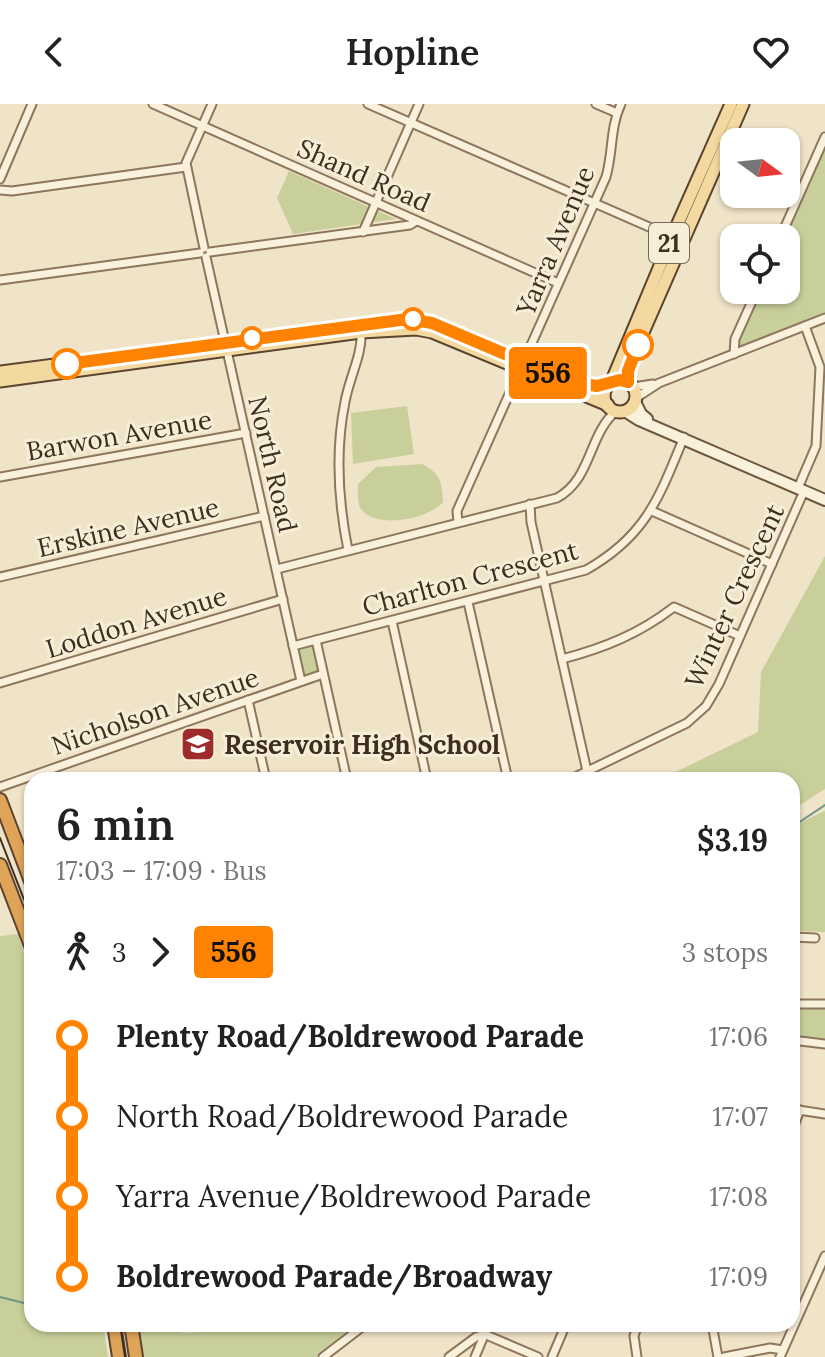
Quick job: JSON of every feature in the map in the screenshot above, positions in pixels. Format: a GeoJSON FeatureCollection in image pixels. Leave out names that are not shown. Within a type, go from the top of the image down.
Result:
{"type":"FeatureCollection","features":[{"type":"Feature","properties":{"kind":"highway"},"geometry":{"type":"LineString","coordinates":[[0,800],[24,862]]}},
{"type":"Feature","properties":{"kind":"highway"},"geometry":{"type":"LineString","coordinates":[[24,871],[2,877],[24,929]]}},
{"type":"Feature","properties":{"kind":"highway"},"geometry":{"type":"LineString","coordinates":[[115,1332],[119,1357]]}},
{"type":"Feature","properties":{"kind":"highway"},"geometry":{"type":"LineString","coordinates":[[132,1332],[136,1357]]}},
{"type":"Feature","properties":{"kind":"main road","name":"21"},"geometry":{"type":"LineString","coordinates":[[633,392],[630,362],[672,237],[731,104]]}},
{"type":"Feature","properties":{"kind":"main road","name":"21"},"geometry":{"type":"LineString","coordinates":[[614,408],[605,392],[743,104]]}},
{"type":"Feature","properties":{"kind":"main road"},"geometry":{"type":"LineString","coordinates":[[0,381],[360,328],[416,329],[432,332],[522,366],[825,500]]}},
{"type":"Feature","properties":{"kind":"main road"},"geometry":{"type":"LineString","coordinates":[[0,372],[115,362]]}},
{"type":"Feature","properties":{"kind":"main road"},"geometry":{"type":"LineString","coordinates":[[568,386],[611,384],[620,380],[633,392],[641,414],[685,439]]}},
{"type":"Feature","properties":{"kind":"main road"},"geometry":{"type":"LineString","coordinates":[[614,408],[633,392]]}},
{"type":"Feature","properties":{"kind":"street"},"geometry":{"type":"LineString","coordinates":[[0,178],[32,104]]}},
{"type":"Feature","properties":{"kind":"street","name":"Shand Road"},"geometry":{"type":"LineString","coordinates":[[153,104],[558,283]]}},
{"type":"Feature","properties":{"kind":"street"},"geometry":{"type":"LineString","coordinates":[[0,190],[12,191],[186,167],[212,104]]}},
{"type":"Feature","properties":{"kind":"street"},"geometry":{"type":"LineString","coordinates":[[368,104],[672,237]]}},
{"type":"Feature","properties":{"kind":"street"},"geometry":{"type":"LineString","coordinates":[[363,232],[419,104]]}},
{"type":"Feature","properties":{"kind":"street"},"geometry":{"type":"LineString","coordinates":[[596,104],[617,113]]}},
{"type":"Feature","properties":{"kind":"street","name":"Yarra Avenue"},"geometry":{"type":"LineString","coordinates":[[461,521],[457,515],[461,505],[611,162],[617,113],[621,104]]}},
{"type":"Feature","properties":{"kind":"street"},"geometry":{"type":"LineString","coordinates":[[786,224],[825,137]]}},
{"type":"Feature","properties":{"kind":"street","name":"North Road"},"geometry":{"type":"LineString","coordinates":[[186,167],[301,681]]}},
{"type":"Feature","properties":{"kind":"street"},"geometry":{"type":"LineString","coordinates":[[0,280],[363,232],[410,225],[416,221]]}},
{"type":"Feature","properties":{"kind":"street"},"geometry":{"type":"LineString","coordinates":[[734,354],[735,339],[751,304]]}},
{"type":"Feature","properties":{"kind":"street"},"geometry":{"type":"LineString","coordinates":[[633,392],[825,318]]}},
{"type":"Feature","properties":{"kind":"street","name":"Winter Crescent"},"geometry":{"type":"LineString","coordinates":[[587,771],[695,717],[714,696],[772,564],[816,446],[820,367],[805,326]]}},
{"type":"Feature","properties":{"kind":"street"},"geometry":{"type":"LineString","coordinates":[[348,550],[340,497],[339,445],[344,402],[361,341],[360,328]]}},
{"type":"Feature","properties":{"kind":"street"},"geometry":{"type":"LineString","coordinates":[[740,330],[744,350]]}},
{"type":"Feature","properties":{"kind":"street"},"geometry":{"type":"LineString","coordinates":[[277,569],[548,501],[565,494],[580,479],[601,429],[614,408]]}},
{"type":"Feature","properties":{"kind":"street","name":"Barwon Avenue"},"geometry":{"type":"LineString","coordinates":[[0,477],[246,433]]}},
{"type":"Feature","properties":{"kind":"street","name":"Charlton Crescent"},"geometry":{"type":"LineString","coordinates":[[293,646],[586,570],[632,538],[652,511],[685,439]]}},
{"type":"Feature","properties":{"kind":"street"},"geometry":{"type":"LineString","coordinates":[[531,504],[531,522],[587,771]]}},
{"type":"Feature","properties":{"kind":"street"},"geometry":{"type":"LineString","coordinates":[[652,511],[772,564]]}},
{"type":"Feature","properties":{"kind":"street","name":"Erskine Avenue"},"geometry":{"type":"LineString","coordinates":[[0,577],[264,516]]}},
{"type":"Feature","properties":{"kind":"street","name":"Loddon Avenue"},"geometry":{"type":"LineString","coordinates":[[0,683],[283,599]]}},
{"type":"Feature","properties":{"kind":"street"},"geometry":{"type":"LineString","coordinates":[[468,602],[506,772]]}},
{"type":"Feature","properties":{"kind":"street"},"geometry":{"type":"LineString","coordinates":[[562,659],[604,648],[629,637],[674,607],[740,636]]}},
{"type":"Feature","properties":{"kind":"street"},"geometry":{"type":"LineString","coordinates":[[392,621],[425,772]]}},
{"type":"Feature","properties":{"kind":"street"},"geometry":{"type":"LineString","coordinates":[[316,640],[345,772]]}},
{"type":"Feature","properties":{"kind":"street","name":"Nicholson Avenue"},"geometry":{"type":"LineString","coordinates":[[43,772],[323,674]]}},
{"type":"Feature","properties":{"kind":"street"},"geometry":{"type":"LineString","coordinates":[[248,700],[264,772]]}},
{"type":"Feature","properties":{"kind":"street","name":"Nicholson Avenue"},"geometry":{"type":"LineString","coordinates":[[0,787],[24,779]]}},
{"type":"Feature","properties":{"kind":"street"},"geometry":{"type":"LineString","coordinates":[[800,940],[806,942],[815,938]]}},
{"type":"Feature","properties":{"kind":"street"},"geometry":{"type":"LineString","coordinates":[[800,1004],[825,1004]]}},
{"type":"Feature","properties":{"kind":"street"},"geometry":{"type":"LineString","coordinates":[[800,1041],[825,1044]]}},
{"type":"Feature","properties":{"kind":"street"},"geometry":{"type":"LineString","coordinates":[[800,1111],[825,1114]]}},
{"type":"Feature","properties":{"kind":"street"},"geometry":{"type":"LineString","coordinates":[[800,1311],[825,1256]]}},
{"type":"Feature","properties":{"kind":"street"},"geometry":{"type":"LineString","coordinates":[[552,1357],[563,1332]]}},
{"type":"Feature","properties":{"kind":"street"},"geometry":{"type":"LineString","coordinates":[[635,1332],[637,1357]]}},
{"type":"Feature","properties":{"kind":"street"},"geometry":{"type":"LineString","coordinates":[[713,1332],[718,1357]]}},
{"type":"Feature","properties":{"kind":"street"},"geometry":{"type":"LineString","coordinates":[[724,1357],[770,1348],[781,1353],[791,1332]]}},
{"type":"Feature","properties":{"kind":"street"},"geometry":{"type":"LineString","coordinates":[[323,1357],[354,1333]]}},
{"type":"Feature","properties":{"kind":"street"},"geometry":{"type":"LineString","coordinates":[[449,1357],[484,1334],[538,1357]]}},
{"type":"Feature","properties":{"kind":"street"},"geometry":{"type":"LineString","coordinates":[[475,1357],[484,1334]]}},
{"type":"Feature","properties":{"kind":"green space"},"geometry":{"type":"Polygon","coordinates":[[[825,144],[825,314],[738,350],[737,341],[753,304],[800,304],[800,224],[789,224],[796,208],[800,208],[800,200],[825,144]]]}},
{"type":"Feature","properties":{"kind":"green space"},"geometry":{"type":"Polygon","coordinates":[[[289,171],[396,219],[293,234],[277,198],[289,171]]]}},
{"type":"Feature","properties":{"kind":"green space"},"geometry":{"type":"Polygon","coordinates":[[[407,406],[414,454],[353,464],[351,413],[407,406]]]}},
{"type":"Feature","properties":{"kind":"green space"},"geometry":{"type":"Polygon","coordinates":[[[422,464],[437,475],[441,484],[443,502],[436,508],[402,520],[378,519],[361,509],[358,484],[376,467],[422,464]]]}},
{"type":"Feature","properties":{"kind":"green space"},"geometry":{"type":"Polygon","coordinates":[[[825,556],[825,789],[800,805],[800,772],[676,772],[758,732],[761,672],[825,556]]]}},
{"type":"Feature","properties":{"kind":"green space"},"geometry":{"type":"Polygon","coordinates":[[[316,640],[323,674],[301,681],[293,646],[316,640]]]}},
{"type":"Feature","properties":{"kind":"green space"},"geometry":{"type":"Polygon","coordinates":[[[825,811],[825,932],[800,931],[801,822],[825,811]]]}},
{"type":"Feature","properties":{"kind":"green space"},"geometry":{"type":"Polygon","coordinates":[[[18,934],[24,953],[24,1332],[104,1332],[108,1357],[0,1357],[0,936],[18,934]]]}},
{"type":"Feature","properties":{"kind":"green space"},"geometry":{"type":"Polygon","coordinates":[[[800,1005],[825,1006],[825,1042],[800,1038],[800,1005]]]}},
{"type":"Feature","properties":{"kind":"green space"},"geometry":{"type":"Polygon","coordinates":[[[137,1332],[347,1332],[344,1338],[319,1357],[142,1357],[137,1332]]]}},
{"type":"Feature","properties":{"kind":"waterway"},"geometry":{"type":"LineString","coordinates":[[800,822],[825,805]]}},
{"type":"Feature","properties":{"kind":"waterway"},"geometry":{"type":"LineString","coordinates":[[0,1297],[24,1303]]}},
{"type":"Feature","properties":{"kind":"tram line"},"geometry":{"type":"LineString","coordinates":[[0,838],[24,900]]}},
{"type":"Feature","properties":{"kind":"tram line"},"geometry":{"type":"LineString","coordinates":[[121,1332],[125,1357]]}},
{"type":"Feature","properties":{"kind":"bus line","name":"556"},"geometry":{"type":"LineString","coordinates":[[67,364],[408,319],[432,323],[571,382],[597,386],[620,380],[628,382],[630,362],[638,345]]}},
{"type":"Feature","properties":{"kind":"place","name":"Reservoir High School"},"geometry":{"type":"Point","coordinates":[198,744]}}]}
